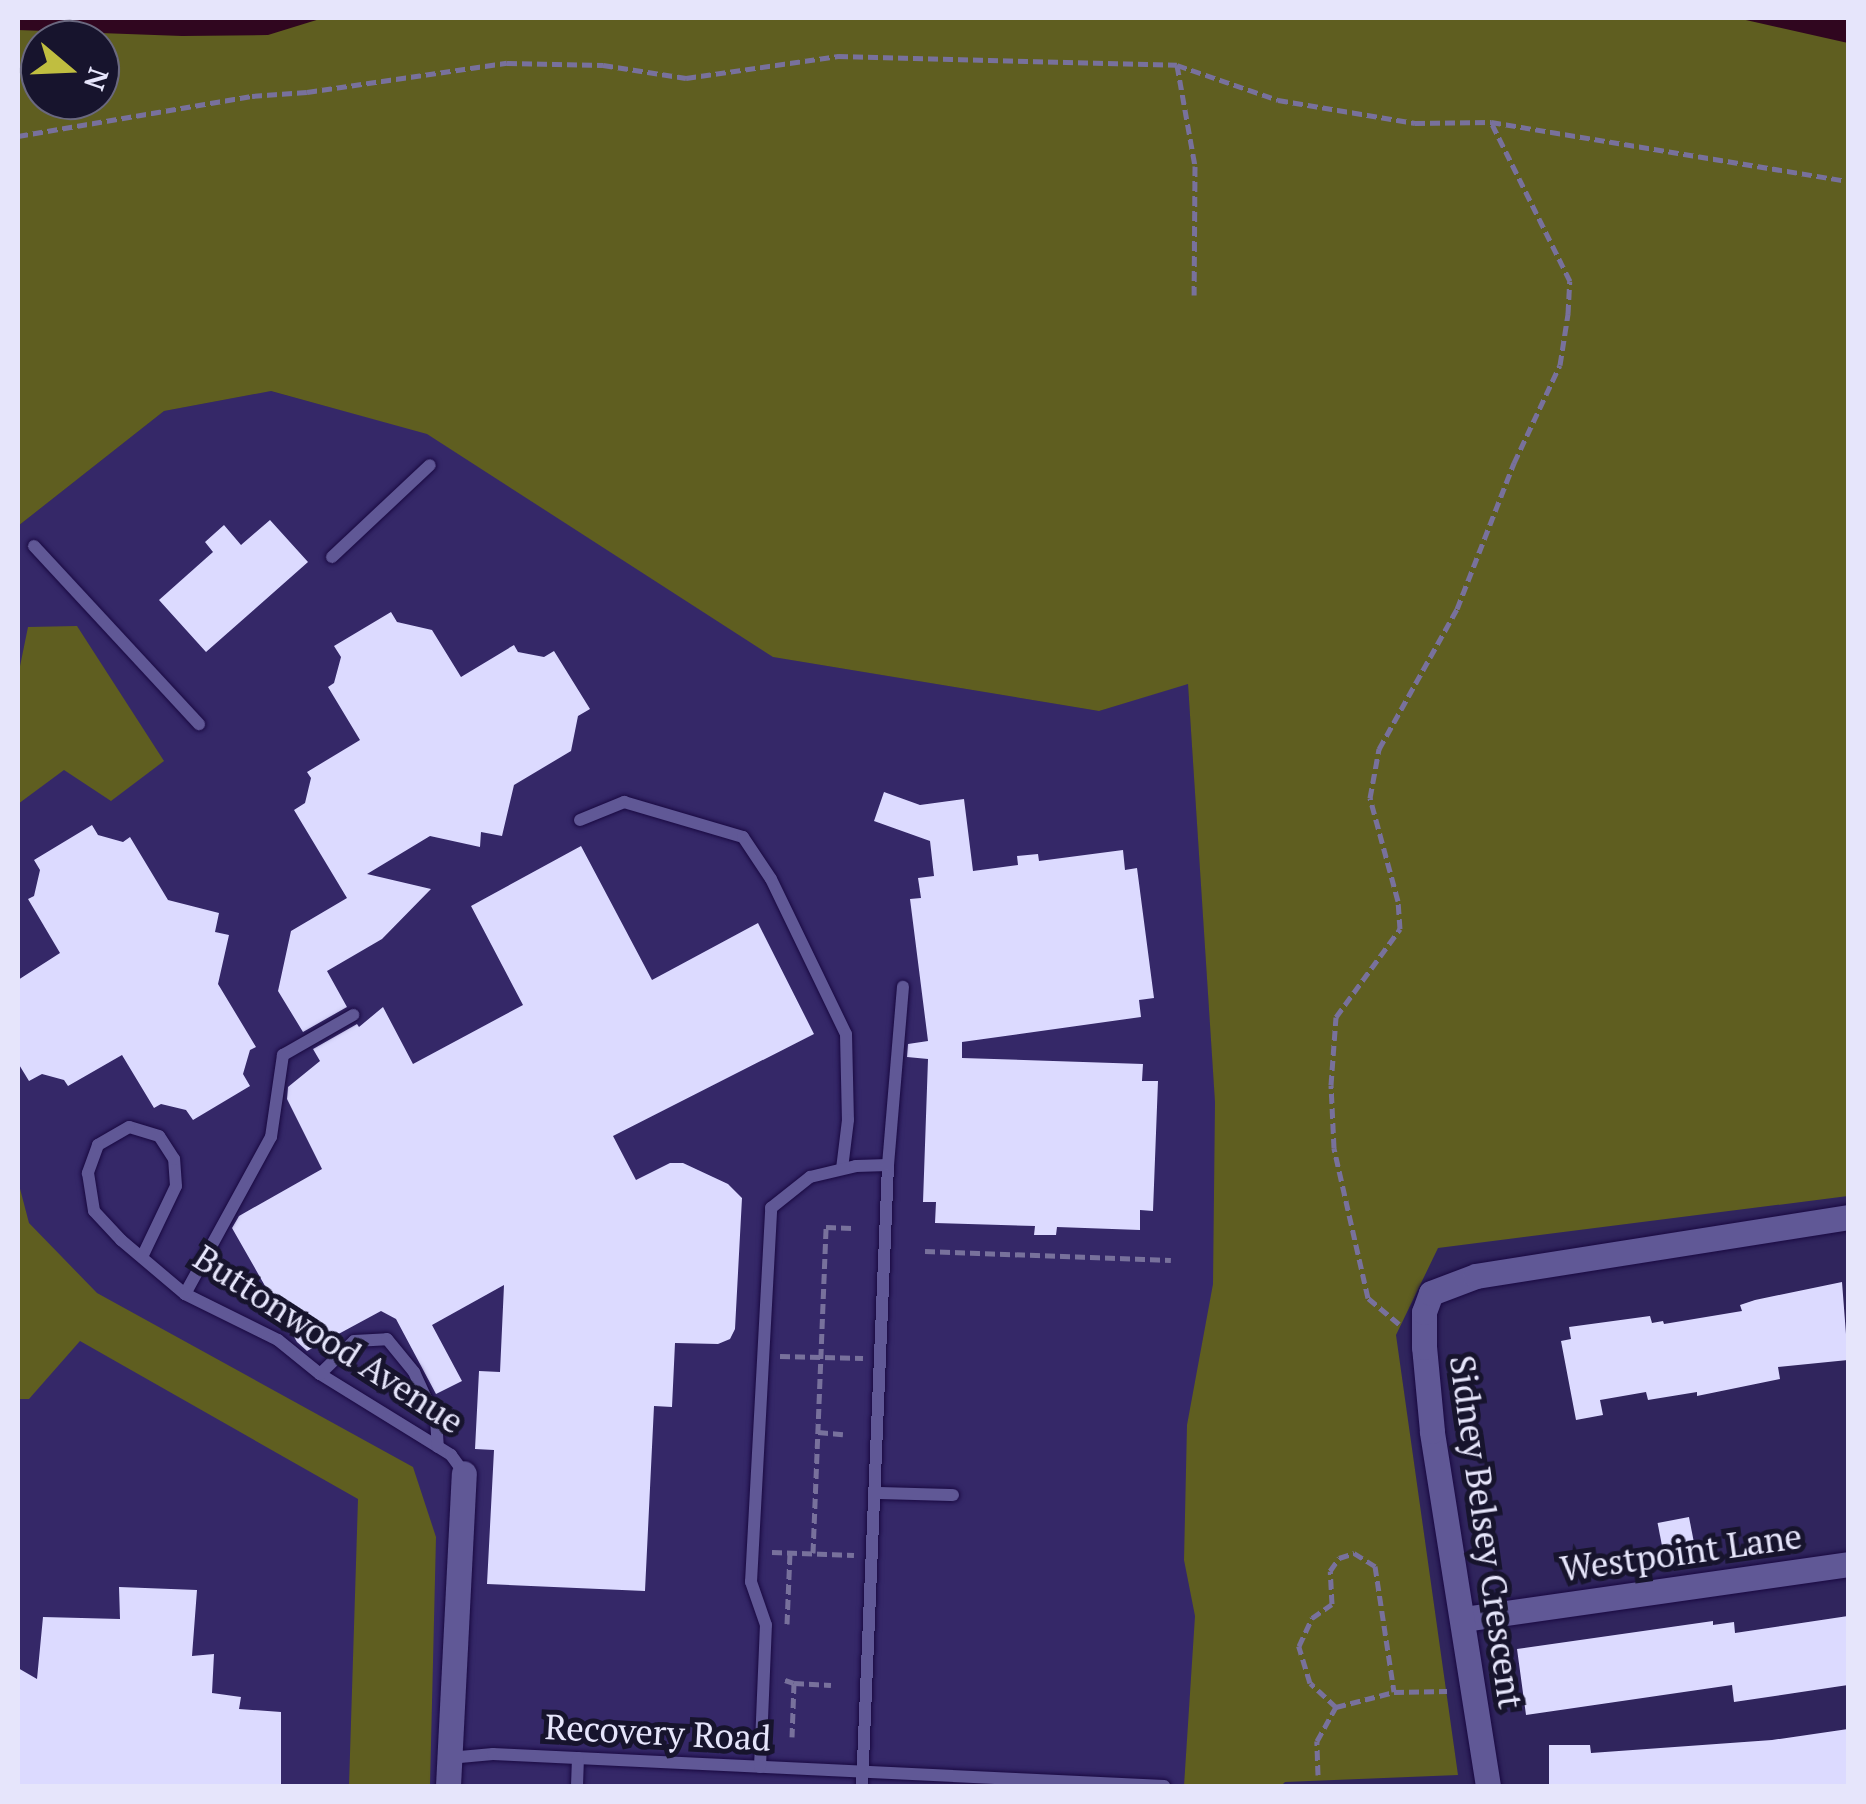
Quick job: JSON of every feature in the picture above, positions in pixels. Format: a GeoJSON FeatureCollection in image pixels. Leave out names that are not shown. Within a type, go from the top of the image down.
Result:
{"type":"FeatureCollection","features":[{"type":"Feature","properties":{"kind":"street","name":"Sidney Belsey Crescent"},"geometry":{"type":"LineString","coordinates":[[1488,1786],[1432,1431],[1424,1346],[1424,1312],[1431,1294],[1443,1285],[1618,1251],[1848,1217]]}},
{"type":"Feature","properties":{"kind":"street","name":"Buttonwood Avenue"},"geometry":{"type":"LineString","coordinates":[[448,1786],[464,1474]]}},
{"type":"Feature","properties":{"kind":"street","name":"Westpoint Lane"},"geometry":{"type":"LineString","coordinates":[[1464,1619],[1848,1564]]}},
{"type":"Feature","properties":{"kind":"lane"},"geometry":{"type":"LineString","coordinates":[[332,557],[430,464]]}},
{"type":"Feature","properties":{"kind":"lane"},"geometry":{"type":"LineString","coordinates":[[34,546],[198,724]]}},
{"type":"Feature","properties":{"kind":"lane"},"geometry":{"type":"LineString","coordinates":[[580,820],[624,802],[743,837],[771,879],[846,1034],[848,1120],[842,1169]]}},
{"type":"Feature","properties":{"kind":"lane"},"geometry":{"type":"LineString","coordinates":[[863,1779],[888,1166],[902,987]]}},
{"type":"Feature","properties":{"kind":"lane"},"geometry":{"type":"LineString","coordinates":[[186,1294],[270,1137],[283,1055],[352,1015]]}},
{"type":"Feature","properties":{"kind":"lane","name":"Buttonwood Avenue"},"geometry":{"type":"LineString","coordinates":[[144,1255],[176,1186],[174,1159],[159,1136],[129,1127],[98,1145],[88,1173],[94,1211],[121,1240],[144,1255],[186,1294],[278,1340],[320,1374],[451,1454],[464,1474]]}},
{"type":"Feature","properties":{"kind":"lane"},"geometry":{"type":"LineString","coordinates":[[760,1767],[766,1625],[751,1582],[770,1208],[810,1177],[842,1169],[888,1166]]}},
{"type":"Feature","properties":{"kind":"lane"},"geometry":{"type":"LineString","coordinates":[[320,1374],[354,1341],[388,1339],[414,1372],[436,1420],[438,1447]]}},
{"type":"Feature","properties":{"kind":"lane"},"geometry":{"type":"LineString","coordinates":[[877,1493],[953,1495]]}},
{"type":"Feature","properties":{"kind":"lane","name":"Recovery Road"},"geometry":{"type":"LineString","coordinates":[[449,1758],[483,1754],[760,1767],[863,1779],[1164,1786]]}},
{"type":"Feature","properties":{"kind":"lane"},"geometry":{"type":"LineString","coordinates":[[577,1786],[578,1758]]}},
{"type":"Feature","properties":{"kind":"path"},"geometry":{"type":"LineString","coordinates":[[18,136],[252,96],[308,92],[507,63],[603,66],[686,78],[838,56],[1177,65],[1278,100],[1416,123],[1491,122],[1848,181]]}},
{"type":"Feature","properties":{"kind":"path"},"geometry":{"type":"LineString","coordinates":[[1177,65],[1195,166],[1194,295]]}},
{"type":"Feature","properties":{"kind":"path"},"geometry":{"type":"LineString","coordinates":[[1424,1346],[1368,1298],[1334,1148],[1331,1084],[1336,1018],[1400,929],[1398,901],[1370,798],[1379,749],[1457,609],[1514,462],[1560,365],[1563,348],[1570,282],[1491,122]]}},
{"type":"Feature","properties":{"kind":"path"},"geometry":{"type":"LineString","coordinates":[[813,1554],[826,1227],[852,1228]]}},
{"type":"Feature","properties":{"kind":"path"},"geometry":{"type":"LineString","coordinates":[[925,1250],[1171,1260]]}},
{"type":"Feature","properties":{"kind":"path"},"geometry":{"type":"LineString","coordinates":[[777,1356],[863,1358]]}},
{"type":"Feature","properties":{"kind":"path"},"geometry":{"type":"LineString","coordinates":[[818,1432],[842,1434]]}},
{"type":"Feature","properties":{"kind":"path"},"geometry":{"type":"LineString","coordinates":[[768,1552],[854,1555]]}},
{"type":"Feature","properties":{"kind":"path"},"geometry":{"type":"LineString","coordinates":[[787,1627],[790,1552]]}},
{"type":"Feature","properties":{"kind":"path"},"geometry":{"type":"LineString","coordinates":[[1336,1708],[1310,1684],[1299,1646],[1312,1618],[1332,1604],[1330,1571],[1339,1558],[1354,1553],[1375,1566],[1394,1692]]}},
{"type":"Feature","properties":{"kind":"path"},"geometry":{"type":"LineString","coordinates":[[786,1664],[785,1683],[832,1685]]}},
{"type":"Feature","properties":{"kind":"path"},"geometry":{"type":"LineString","coordinates":[[792,1736],[794,1683]]}},
{"type":"Feature","properties":{"kind":"path"},"geometry":{"type":"LineString","coordinates":[[1318,1774],[1318,1740],[1336,1708],[1394,1692],[1475,1690]]}},
{"type":"Feature","properties":{"kind":"shaded area"},"geometry":{"type":"Polygon","coordinates":[[[18,18],[1848,18],[1848,1196],[1438,1248],[1396,1335],[1458,1775],[1285,1782],[1281,1786],[1184,1786],[1195,1616],[1184,1560],[1187,1425],[1213,1284],[1215,1102],[1188,684],[1099,711],[773,657],[427,434],[271,391],[164,411],[18,526],[18,18]]]}},
{"type":"Feature","properties":{"kind":"shaded area"},"geometry":{"type":"Polygon","coordinates":[[[18,18],[323,18],[268,35],[120,34],[120,20],[20,20],[18,30],[18,18]]]}},
{"type":"Feature","properties":{"kind":"shaded area"},"geometry":{"type":"Polygon","coordinates":[[[1737,18],[1848,18],[1848,43],[1737,18]]]}},
{"type":"Feature","properties":{"kind":"shaded area"},"geometry":{"type":"Polygon","coordinates":[[[270,391],[427,433],[774,657],[1099,711],[1188,683],[1242,1514],[1282,1786],[18,1786],[18,526],[164,411],[270,391]]]}},
{"type":"Feature","properties":{"kind":"shaded area"},"geometry":{"type":"Polygon","coordinates":[[[77,626],[164,761],[111,801],[64,770],[18,804],[18,676],[28,627],[77,626]]]}},
{"type":"Feature","properties":{"kind":"shaded area"},"geometry":{"type":"Polygon","coordinates":[[[18,1181],[29,1223],[97,1293],[413,1467],[436,1537],[430,1786],[349,1786],[358,1499],[80,1341],[29,1399],[18,1399],[18,1181]]]}},
{"type":"Feature","properties":{"kind":"building"},"geometry":{"type":"Polygon","coordinates":[[[270,520],[308,562],[206,652],[159,600],[213,552],[205,542],[224,525],[241,545],[270,520]]]}},
{"type":"Feature","properties":{"kind":"building"},"geometry":{"type":"Polygon","coordinates":[[[391,612],[397,622],[432,630],[461,677],[514,645],[518,652],[544,657],[554,651],[590,709],[578,716],[571,751],[514,785],[502,836],[481,832],[480,847],[430,836],[367,874],[431,889],[382,939],[327,971],[347,1007],[303,1032],[278,991],[291,931],[347,898],[294,810],[305,803],[311,778],[307,772],[360,740],[328,687],[334,683],[341,657],[334,646],[391,612]]]}},
{"type":"Feature","properties":{"kind":"building"},"geometry":{"type":"Polygon","coordinates":[[[884,792],[920,805],[964,799],[973,871],[1018,865],[1017,856],[1038,854],[1039,861],[1123,850],[1125,870],[1137,868],[1154,998],[1139,1000],[1141,1017],[962,1042],[962,1058],[1143,1064],[1142,1081],[1158,1081],[1153,1211],[1140,1210],[1140,1230],[1057,1227],[1056,1235],[1034,1235],[1035,1226],[935,1223],[936,1202],[923,1202],[928,1059],[907,1057],[908,1044],[928,1041],[910,899],[921,898],[918,878],[934,876],[930,841],[874,821],[884,792]]]}},
{"type":"Feature","properties":{"kind":"building"},"geometry":{"type":"Polygon","coordinates":[[[92,825],[98,835],[123,842],[130,837],[168,900],[219,913],[215,932],[229,935],[218,984],[256,1047],[250,1050],[243,1074],[250,1086],[193,1120],[186,1110],[161,1104],[154,1108],[122,1055],[68,1086],[64,1080],[42,1074],[29,1081],[18,1063],[18,980],[60,953],[28,899],[34,896],[40,870],[34,860],[92,825]]]}},
{"type":"Feature","properties":{"kind":"building"},"geometry":{"type":"Polygon","coordinates":[[[581,846],[652,980],[758,923],[814,1034],[613,1136],[636,1180],[670,1163],[683,1163],[728,1184],[742,1198],[735,1329],[730,1339],[718,1344],[675,1343],[672,1407],[654,1406],[645,1591],[487,1584],[494,1450],[475,1449],[479,1371],[500,1372],[504,1285],[432,1325],[462,1381],[436,1394],[396,1319],[381,1311],[307,1351],[297,1342],[232,1228],[239,1216],[322,1169],[287,1099],[288,1087],[320,1061],[313,1049],[357,1024],[359,1027],[383,1007],[413,1064],[523,1005],[471,906],[581,846]]]}},
{"type":"Feature","properties":{"kind":"building"},"geometry":{"type":"Polygon","coordinates":[[[1842,1282],[1848,1360],[1778,1367],[1780,1379],[1697,1396],[1697,1392],[1648,1400],[1646,1392],[1600,1400],[1603,1415],[1576,1420],[1561,1341],[1571,1339],[1569,1327],[1650,1316],[1652,1323],[1664,1324],[1742,1311],[1740,1305],[1755,1300],[1842,1282]]]}},
{"type":"Feature","properties":{"kind":"building"},"geometry":{"type":"Polygon","coordinates":[[[1689,1517],[1695,1547],[1664,1554],[1658,1523],[1689,1517]]]}},
{"type":"Feature","properties":{"kind":"building"},"geometry":{"type":"Polygon","coordinates":[[[119,1587],[197,1590],[192,1656],[214,1654],[212,1693],[241,1697],[239,1709],[281,1712],[281,1786],[18,1786],[18,1668],[37,1679],[43,1617],[120,1619],[119,1587]]]}},
{"type":"Feature","properties":{"kind":"building"},"geometry":{"type":"Polygon","coordinates":[[[1848,1616],[1848,1685],[1734,1702],[1732,1685],[1526,1715],[1517,1649],[1713,1621],[1713,1625],[1734,1622],[1735,1633],[1848,1616]]]}},
{"type":"Feature","properties":{"kind":"building"},"geometry":{"type":"Polygon","coordinates":[[[1848,1729],[1848,1786],[1549,1786],[1549,1745],[1590,1745],[1591,1753],[1772,1740],[1848,1729]]]}}]}
